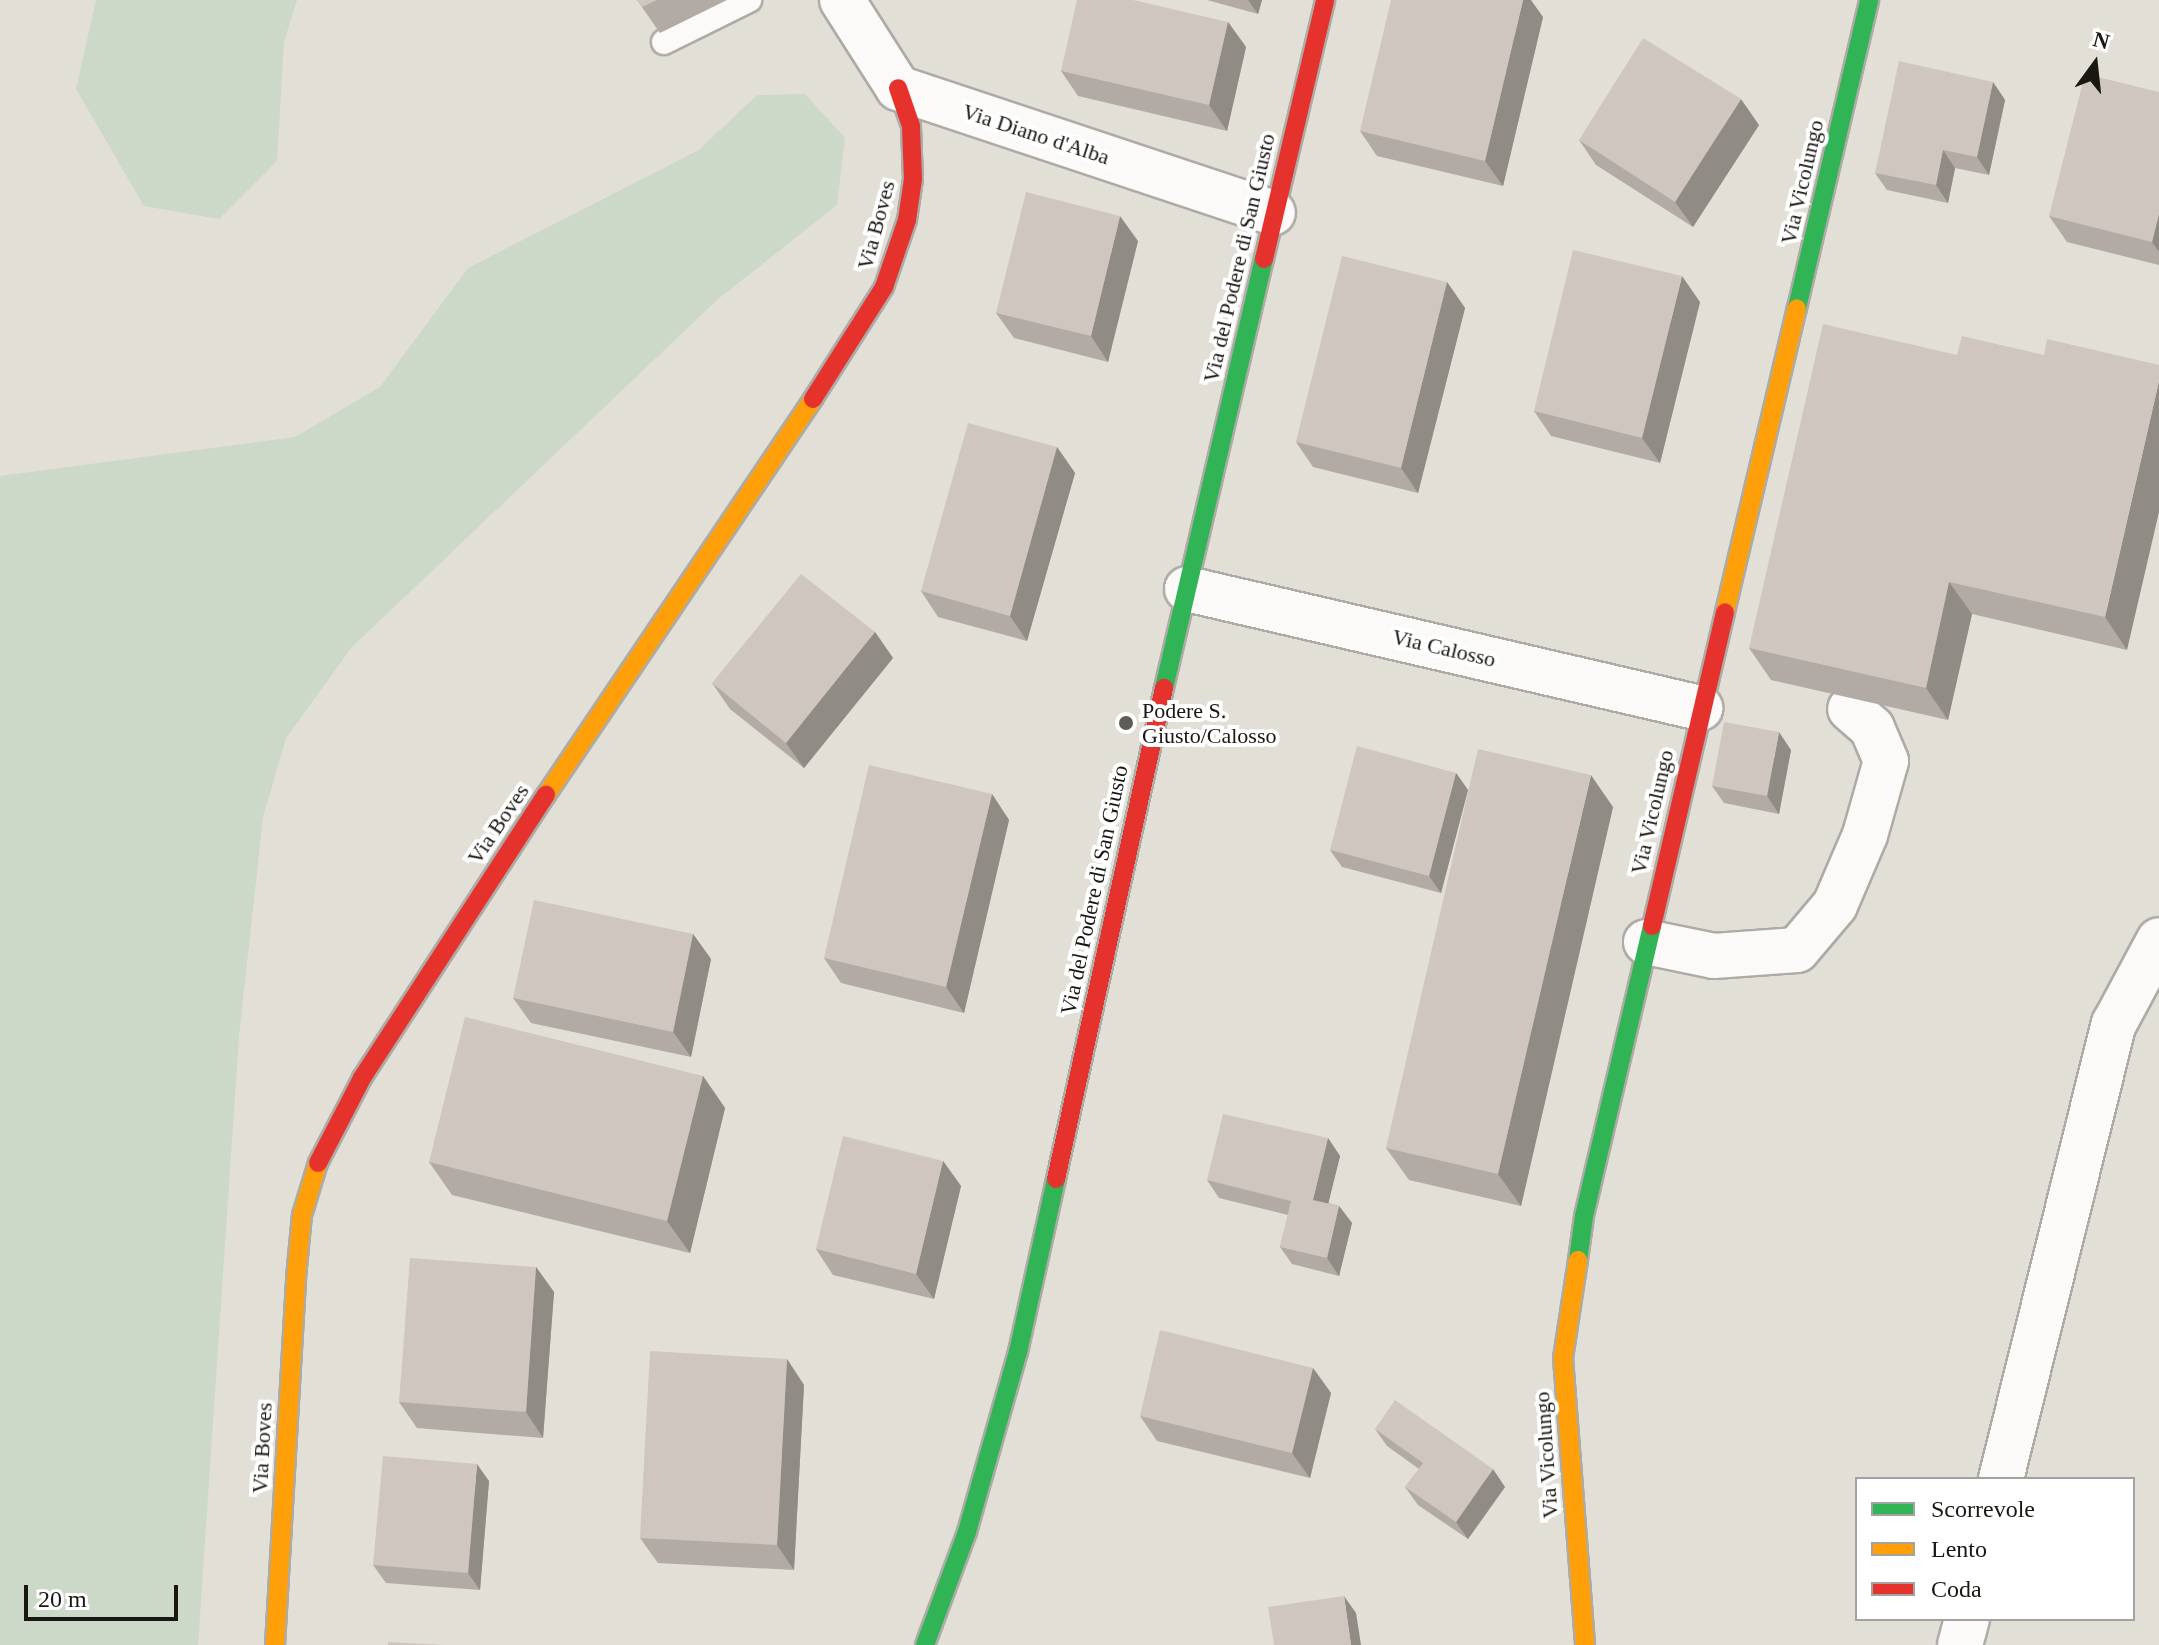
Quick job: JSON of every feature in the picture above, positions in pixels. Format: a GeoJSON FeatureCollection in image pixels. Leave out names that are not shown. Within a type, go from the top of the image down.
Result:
{"type":"FeatureCollection","features":[{"type":"Feature","properties":{"kind":"street"},"geometry":{"type":"LineString","coordinates":[[842,0],[898,88]]}},
{"type":"Feature","properties":{"kind":"street","name":"Via del Podere di San Giusto"},"geometry":{"type":"LineString","coordinates":[[925,1645],[967,1532],[1018,1352],[1187,589],[1325,0]]}},
{"type":"Feature","properties":{"kind":"street","name":"Via Vicolungo"},"geometry":{"type":"LineString","coordinates":[[1585,1645],[1563,1358],[1584,1216],[1700,708],[1768,437],[1869,0]]}},
{"type":"Feature","properties":{"kind":"street","name":"Via Diano d'Alba"},"geometry":{"type":"LineString","coordinates":[[898,88],[1273,213]]}},
{"type":"Feature","properties":{"kind":"street","name":"Via Boves"},"geometry":{"type":"LineString","coordinates":[[275,1645],[296,1278],[302,1215],[317,1165],[362,1078],[458,926],[860,329],[884,287],[903,236],[913,179],[911,126],[898,88]]}},
{"type":"Feature","properties":{"kind":"street","name":"Via Calosso"},"geometry":{"type":"LineString","coordinates":[[1187,589],[1700,708]]}},
{"type":"Feature","properties":{"kind":"street"},"geometry":{"type":"LineString","coordinates":[[1646,942],[1714,956],[1797,950],[1835,905],[1865,835],[1886,761],[1872,728],[1850,709]]}},
{"type":"Feature","properties":{"kind":"street"},"geometry":{"type":"LineString","coordinates":[[2001,1477],[2114,1024],[2159,940]]}},
{"type":"Feature","properties":{"kind":"street"},"geometry":{"type":"LineString","coordinates":[[1960,1645],[1966,1621]]}},
{"type":"Feature","properties":{"kind":"lane"},"geometry":{"type":"LineString","coordinates":[[664,42],[749,0]]}},
{"type":"Feature","properties":{"kind":"green space"},"geometry":{"type":"Polygon","coordinates":[[[96,0],[297,0],[284,42],[277,161],[219,219],[144,206],[76,89],[96,0]]]}},
{"type":"Feature","properties":{"kind":"green space"},"geometry":{"type":"Polygon","coordinates":[[[805,94],[845,138],[837,205],[718,299],[352,647],[286,738],[263,817],[239,1036],[198,1645],[0,1645],[0,476],[295,437],[380,387],[468,268],[699,150],[757,95],[805,94]]]}},
{"type":"Feature","properties":{"kind":"building"},"geometry":{"type":"Polygon","coordinates":[[[637,0],[657,0],[642,7],[637,0]]]}},
{"type":"Feature","properties":{"kind":"building"},"geometry":{"type":"Polygon","coordinates":[[[1077,0],[1133,0],[1228,22],[1209,105],[1061,71],[1077,0]]]}},
{"type":"Feature","properties":{"kind":"building"},"geometry":{"type":"Polygon","coordinates":[[[1391,0],[1523,0],[1485,161],[1360,131],[1391,0]]]}},
{"type":"Feature","properties":{"kind":"building"},"geometry":{"type":"Polygon","coordinates":[[[1643,38],[1741,99],[1675,202],[1579,140],[1643,38]]]}},
{"type":"Feature","properties":{"kind":"building"},"geometry":{"type":"Polygon","coordinates":[[[1899,61],[1993,82],[1977,157],[1943,150],[1936,185],[1875,173],[1899,61]]]}},
{"type":"Feature","properties":{"kind":"building"},"geometry":{"type":"Polygon","coordinates":[[[2085,74],[2159,92],[2159,214],[2152,242],[2049,216],[2085,74]]]}},
{"type":"Feature","properties":{"kind":"building"},"geometry":{"type":"Polygon","coordinates":[[[1026,192],[1120,216],[1091,336],[996,313],[1026,192]]]}},
{"type":"Feature","properties":{"kind":"building"},"geometry":{"type":"Polygon","coordinates":[[[1573,250],[1682,276],[1642,438],[1534,411],[1573,250]]]}},
{"type":"Feature","properties":{"kind":"building"},"geometry":{"type":"Polygon","coordinates":[[[1342,256],[1447,282],[1401,468],[1296,442],[1342,256]]]}},
{"type":"Feature","properties":{"kind":"building"},"geometry":{"type":"Polygon","coordinates":[[[1823,324],[1957,355],[1962,336],[2044,355],[2047,339],[2159,365],[2159,381],[2105,617],[1949,582],[1926,688],[1749,648],[1823,324]]]}},
{"type":"Feature","properties":{"kind":"building"},"geometry":{"type":"Polygon","coordinates":[[[968,423],[1057,447],[1010,616],[921,591],[968,423]]]}},
{"type":"Feature","properties":{"kind":"building"},"geometry":{"type":"Polygon","coordinates":[[[801,574],[875,632],[786,743],[712,683],[801,574]]]}},
{"type":"Feature","properties":{"kind":"building"},"geometry":{"type":"Polygon","coordinates":[[[1724,722],[1779,732],[1767,796],[1712,786],[1724,722]]]}},
{"type":"Feature","properties":{"kind":"building"},"geometry":{"type":"Polygon","coordinates":[[[1357,746],[1456,773],[1429,876],[1330,850],[1357,746]]]}},
{"type":"Feature","properties":{"kind":"building"},"geometry":{"type":"Polygon","coordinates":[[[1478,749],[1591,775],[1498,1174],[1386,1148],[1478,749]]]}},
{"type":"Feature","properties":{"kind":"building"},"geometry":{"type":"Polygon","coordinates":[[[869,765],[992,794],[946,987],[824,958],[869,765]]]}},
{"type":"Feature","properties":{"kind":"building"},"geometry":{"type":"Polygon","coordinates":[[[534,900],[693,934],[673,1032],[513,998],[534,900]]]}},
{"type":"Feature","properties":{"kind":"building"},"geometry":{"type":"Polygon","coordinates":[[[465,1017],[703,1076],[667,1221],[429,1162],[465,1017]]]}},
{"type":"Feature","properties":{"kind":"building"},"geometry":{"type":"Polygon","coordinates":[[[1223,1114],[1328,1138],[1313,1200],[1339,1206],[1327,1258],[1280,1247],[1291,1201],[1207,1180],[1223,1114]]]}},
{"type":"Feature","properties":{"kind":"building"},"geometry":{"type":"Polygon","coordinates":[[[843,1136],[943,1161],[916,1274],[816,1249],[843,1136]]]}},
{"type":"Feature","properties":{"kind":"building"},"geometry":{"type":"Polygon","coordinates":[[[410,1258],[536,1267],[526,1412],[399,1402],[410,1258]]]}},
{"type":"Feature","properties":{"kind":"building"},"geometry":{"type":"Polygon","coordinates":[[[1160,1330],[1313,1368],[1292,1453],[1140,1416],[1160,1330]]]}},
{"type":"Feature","properties":{"kind":"building"},"geometry":{"type":"Polygon","coordinates":[[[650,1351],[787,1359],[777,1545],[640,1538],[650,1351]]]}},
{"type":"Feature","properties":{"kind":"building"},"geometry":{"type":"Polygon","coordinates":[[[1395,1400],[1493,1469],[1456,1522],[1405,1487],[1423,1463],[1375,1429],[1395,1400]]]}},
{"type":"Feature","properties":{"kind":"building"},"geometry":{"type":"Polygon","coordinates":[[[383,1456],[477,1464],[468,1573],[373,1565],[383,1456]]]}},
{"type":"Feature","properties":{"kind":"building"},"geometry":{"type":"Polygon","coordinates":[[[1344,1596],[1351,1645],[1274,1645],[1268,1607],[1344,1596]]]}},
{"type":"Feature","properties":{"kind":"building"},"geometry":{"type":"Polygon","coordinates":[[[388,1642],[446,1645],[388,1645],[388,1642]]]}},
{"type":"Feature","properties":{"kind":"traffic: fast"},"geometry":{"type":"LineString","coordinates":[[1797,308],[1869,0]]}},
{"type":"Feature","properties":{"kind":"traffic: fast"},"geometry":{"type":"LineString","coordinates":[[1164,688],[1264,259]]}},
{"type":"Feature","properties":{"kind":"traffic: fast"},"geometry":{"type":"LineString","coordinates":[[1578,1260],[1584,1216],[1652,926]]}},
{"type":"Feature","properties":{"kind":"traffic: fast"},"geometry":{"type":"LineString","coordinates":[[925,1645],[967,1532],[1018,1352],[1056,1179]]}},
{"type":"Feature","properties":{"kind":"traffic: slow"},"geometry":{"type":"LineString","coordinates":[[1725,612],[1797,308]]}},
{"type":"Feature","properties":{"kind":"traffic: slow"},"geometry":{"type":"LineString","coordinates":[[546,795],[813,399]]}},
{"type":"Feature","properties":{"kind":"traffic: slow"},"geometry":{"type":"LineString","coordinates":[[275,1645],[296,1278],[302,1215],[318,1163]]}},
{"type":"Feature","properties":{"kind":"traffic: slow"},"geometry":{"type":"LineString","coordinates":[[1578,1260],[1563,1358],[1585,1645]]}},
{"type":"Feature","properties":{"kind":"traffic: jam"},"geometry":{"type":"LineString","coordinates":[[1264,259],[1325,0]]}},
{"type":"Feature","properties":{"kind":"traffic: jam"},"geometry":{"type":"LineString","coordinates":[[813,399],[884,287],[907,220],[913,179],[911,126],[898,88]]}},
{"type":"Feature","properties":{"kind":"traffic: jam"},"geometry":{"type":"LineString","coordinates":[[1652,926],[1725,612]]}},
{"type":"Feature","properties":{"kind":"traffic: jam"},"geometry":{"type":"LineString","coordinates":[[1056,1179],[1164,688]]}},
{"type":"Feature","properties":{"kind":"traffic: jam"},"geometry":{"type":"LineString","coordinates":[[318,1163],[362,1078],[546,795]]}},
{"type":"Feature","properties":{"kind":"place","name":"Podere S. Giusto/Calosso"},"geometry":{"type":"Point","coordinates":[1126,723]}}]}
